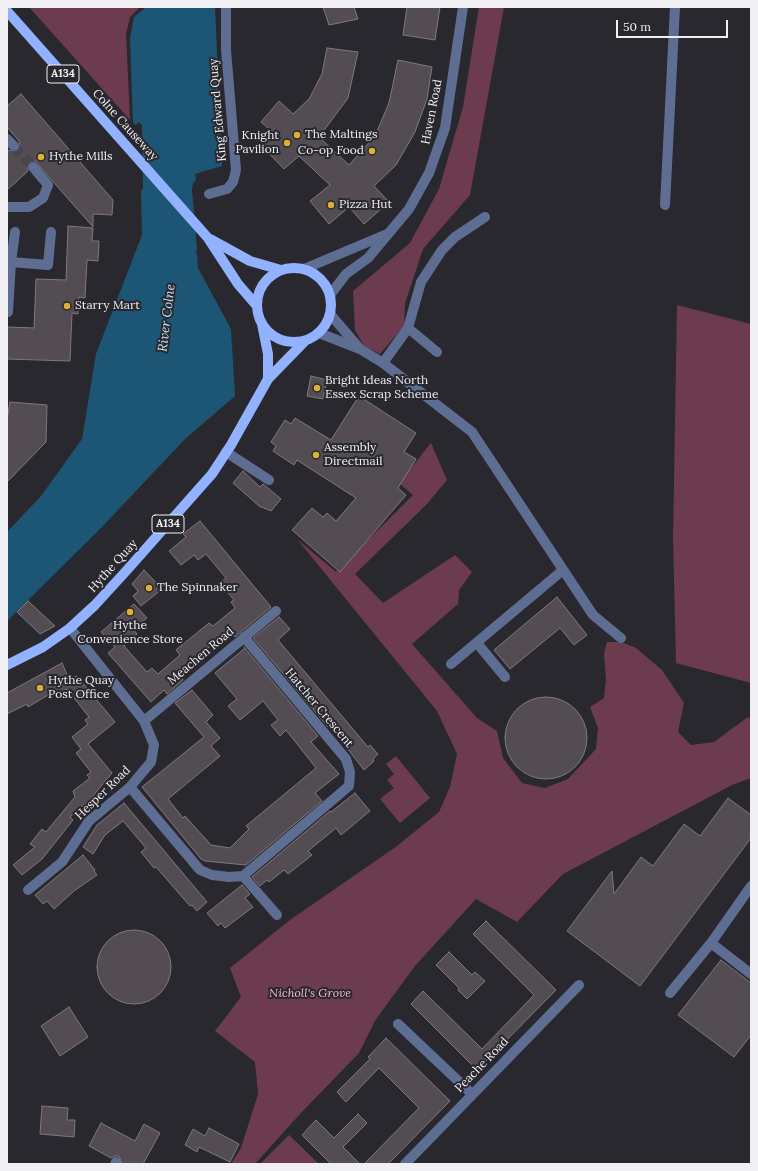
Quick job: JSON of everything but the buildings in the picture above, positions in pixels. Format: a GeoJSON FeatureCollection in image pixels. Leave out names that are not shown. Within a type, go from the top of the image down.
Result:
{"type":"FeatureCollection","features":[{"type":"Feature","properties":{"kind":"main road","name":"Colne Causeway"},"geometry":{"type":"LineString","coordinates":[[7,11],[208,238],[238,284],[257,306]]}},
{"type":"Feature","properties":{"kind":"main road","name":"Colne Causeway"},"geometry":{"type":"LineString","coordinates":[[208,238],[250,261],[281,270]]}},
{"type":"Feature","properties":{"kind":"main road","name":"A134"},"geometry":{"type":"LineString","coordinates":[[281,270],[290,268],[304,269]]}},
{"type":"Feature","properties":{"kind":"main road"},"geometry":{"type":"LineString","coordinates":[[304,269],[322,280],[330,295]]}},
{"type":"Feature","properties":{"kind":"main road"},"geometry":{"type":"LineString","coordinates":[[257,306],[262,287],[270,277],[281,270]]}},
{"type":"Feature","properties":{"kind":"main road","name":"A134"},"geometry":{"type":"LineString","coordinates":[[257,306],[262,322],[276,337],[288,342],[304,342],[319,333],[325,326],[330,314],[330,295]]}},
{"type":"Feature","properties":{"kind":"main road","name":"Hythe Quay"},"geometry":{"type":"LineString","coordinates":[[262,322],[268,354],[268,379]]}},
{"type":"Feature","properties":{"kind":"main road","name":"Hythe Quay"},"geometry":{"type":"LineString","coordinates":[[7,665],[43,647],[70,628],[95,605],[212,474],[268,379],[304,342]]}},
{"type":"Feature","properties":{"kind":"street","name":"King Edward Quay"},"geometry":{"type":"LineString","coordinates":[[209,194],[227,189],[233,182],[236,170],[226,50],[226,7]]}},
{"type":"Feature","properties":{"kind":"street","name":"Haven Road"},"geometry":{"type":"LineString","coordinates":[[330,295],[346,274],[368,258],[410,209],[437,153],[445,128],[463,7]]}},
{"type":"Feature","properties":{"kind":"street"},"geometry":{"type":"LineString","coordinates":[[665,205],[675,7]]}},
{"type":"Feature","properties":{"kind":"street"},"geometry":{"type":"LineString","coordinates":[[7,207],[30,208],[43,198],[48,185],[33,167]]}},
{"type":"Feature","properties":{"kind":"street"},"geometry":{"type":"LineString","coordinates":[[383,363],[408,328],[421,282],[442,250],[455,237],[485,217]]}},
{"type":"Feature","properties":{"kind":"street"},"geometry":{"type":"LineString","coordinates":[[10,312],[9,262],[15,232]]}},
{"type":"Feature","properties":{"kind":"street"},"geometry":{"type":"LineString","coordinates":[[9,262],[48,266],[51,232]]}},
{"type":"Feature","properties":{"kind":"street","name":"Haven Road"},"geometry":{"type":"LineString","coordinates":[[304,269],[388,233]]}},
{"type":"Feature","properties":{"kind":"street"},"geometry":{"type":"LineString","coordinates":[[330,314],[360,349]]}},
{"type":"Feature","properties":{"kind":"street"},"geometry":{"type":"LineString","coordinates":[[408,328],[437,352]]}},
{"type":"Feature","properties":{"kind":"street"},"geometry":{"type":"LineString","coordinates":[[319,333],[360,349],[383,363],[472,432],[593,615],[621,638]]}},
{"type":"Feature","properties":{"kind":"street"},"geometry":{"type":"LineString","coordinates":[[226,452],[269,480]]}},
{"type":"Feature","properties":{"kind":"street"},"geometry":{"type":"LineString","coordinates":[[451,664],[563,570]]}},
{"type":"Feature","properties":{"kind":"street","name":"Meachen Road"},"geometry":{"type":"LineString","coordinates":[[144,721],[276,611]]}},
{"type":"Feature","properties":{"kind":"street","name":"Hesper Road"},"geometry":{"type":"LineString","coordinates":[[28,890],[62,862],[89,821],[130,787],[151,762],[154,745],[144,721],[70,628]]}},
{"type":"Feature","properties":{"kind":"street","name":"Hatcher Crescent"},"geometry":{"type":"LineString","coordinates":[[243,876],[349,786],[350,772],[346,759],[244,637]]}},
{"type":"Feature","properties":{"kind":"street"},"geometry":{"type":"LineString","coordinates":[[477,643],[505,677]]}},
{"type":"Feature","properties":{"kind":"street"},"geometry":{"type":"LineString","coordinates":[[130,787],[200,870],[212,876],[243,876],[277,915]]}},
{"type":"Feature","properties":{"kind":"street"},"geometry":{"type":"LineString","coordinates":[[670,993],[711,943],[751,886]]}},
{"type":"Feature","properties":{"kind":"street"},"geometry":{"type":"LineString","coordinates":[[711,943],[751,974]]}},
{"type":"Feature","properties":{"kind":"street","name":"Peache Road"},"geometry":{"type":"LineString","coordinates":[[404,1164],[579,985]]}},
{"type":"Feature","properties":{"kind":"street"},"geometry":{"type":"LineString","coordinates":[[398,1024],[472,1094]]}},
{"type":"Feature","properties":{"kind":"green space"},"geometry":{"type":"Polygon","coordinates":[[[29,7],[140,7],[130,17],[126,34],[130,120],[29,7]]]}},
{"type":"Feature","properties":{"kind":"green space"},"geometry":{"type":"Polygon","coordinates":[[[479,7],[504,7],[470,195],[423,249],[405,303],[404,326],[380,354],[364,346],[355,330],[353,291],[410,243],[439,189],[463,107],[479,7]]]}},
{"type":"Feature","properties":{"kind":"green space"},"geometry":{"type":"Polygon","coordinates":[[[677,305],[751,324],[751,683],[676,663],[673,538],[677,305]]]}},
{"type":"Feature","properties":{"kind":"green space","name":"Nicholl's Grove"},"geometry":{"type":"Polygon","coordinates":[[[431,443],[447,480],[426,505],[355,574],[383,603],[455,555],[472,572],[459,590],[458,604],[412,644],[477,718],[497,731],[503,758],[522,783],[545,788],[568,779],[596,749],[598,728],[590,707],[604,698],[606,679],[604,654],[607,642],[621,642],[636,648],[662,670],[684,703],[678,732],[691,745],[714,742],[748,717],[751,718],[751,778],[732,785],[563,874],[517,922],[476,899],[415,966],[376,1019],[359,1053],[300,1114],[255,1164],[231,1164],[241,1148],[258,1094],[255,1062],[215,1031],[241,997],[230,968],[290,920],[397,846],[439,812],[450,787],[457,754],[437,711],[297,539],[336,572],[413,495],[399,483],[431,443]]]}},
{"type":"Feature","properties":{"kind":"green space"},"geometry":{"type":"Polygon","coordinates":[[[396,756],[430,798],[400,823],[380,799],[394,788],[387,780],[394,774],[386,764],[396,756]]]}},
{"type":"Feature","properties":{"kind":"green space"},"geometry":{"type":"Polygon","coordinates":[[[289,1135],[319,1164],[260,1164],[289,1135]]]}},
{"type":"Feature","properties":{"kind":"water","name":"River Colne"},"geometry":{"type":"Polygon","coordinates":[[[146,7],[215,7],[222,166],[195,174],[196,180],[193,183],[192,190],[197,250],[195,252],[197,254],[198,268],[231,329],[235,396],[185,439],[102,527],[7,621],[7,532],[41,496],[82,439],[96,354],[142,235],[142,125],[139,122],[135,125],[133,122],[130,38],[134,17],[146,7]]]}},
{"type":"Feature","properties":{"kind":"tunnel"},"geometry":{"type":"LineString","coordinates":[[14,146],[33,167]]}},
{"type":"Feature","properties":{"kind":"place","name":"The Maltings"},"geometry":{"type":"Point","coordinates":[297,135]}},
{"type":"Feature","properties":{"kind":"place","name":"Knight Pavilion"},"geometry":{"type":"Point","coordinates":[287,143]}},
{"type":"Feature","properties":{"kind":"place","name":"Co-op Food"},"geometry":{"type":"Point","coordinates":[372,151]}},
{"type":"Feature","properties":{"kind":"place","name":"Hythe Mills"},"geometry":{"type":"Point","coordinates":[41,157]}},
{"type":"Feature","properties":{"kind":"place","name":"Pizza Hut"},"geometry":{"type":"Point","coordinates":[331,205]}},
{"type":"Feature","properties":{"kind":"place","name":"Starry Mart"},"geometry":{"type":"Point","coordinates":[67,306]}},
{"type":"Feature","properties":{"kind":"place","name":"Bright Ideas North Essex Scrap Scheme"},"geometry":{"type":"Point","coordinates":[317,388]}},
{"type":"Feature","properties":{"kind":"place","name":"Assembly Directmail"},"geometry":{"type":"Point","coordinates":[316,455]}},
{"type":"Feature","properties":{"kind":"place","name":"The Spinnaker"},"geometry":{"type":"Point","coordinates":[149,588]}},
{"type":"Feature","properties":{"kind":"place","name":"Hythe Convenience Store"},"geometry":{"type":"Point","coordinates":[130,612]}},
{"type":"Feature","properties":{"kind":"place","name":"Hythe Quay Post Office"},"geometry":{"type":"Point","coordinates":[40,688]}}]}
